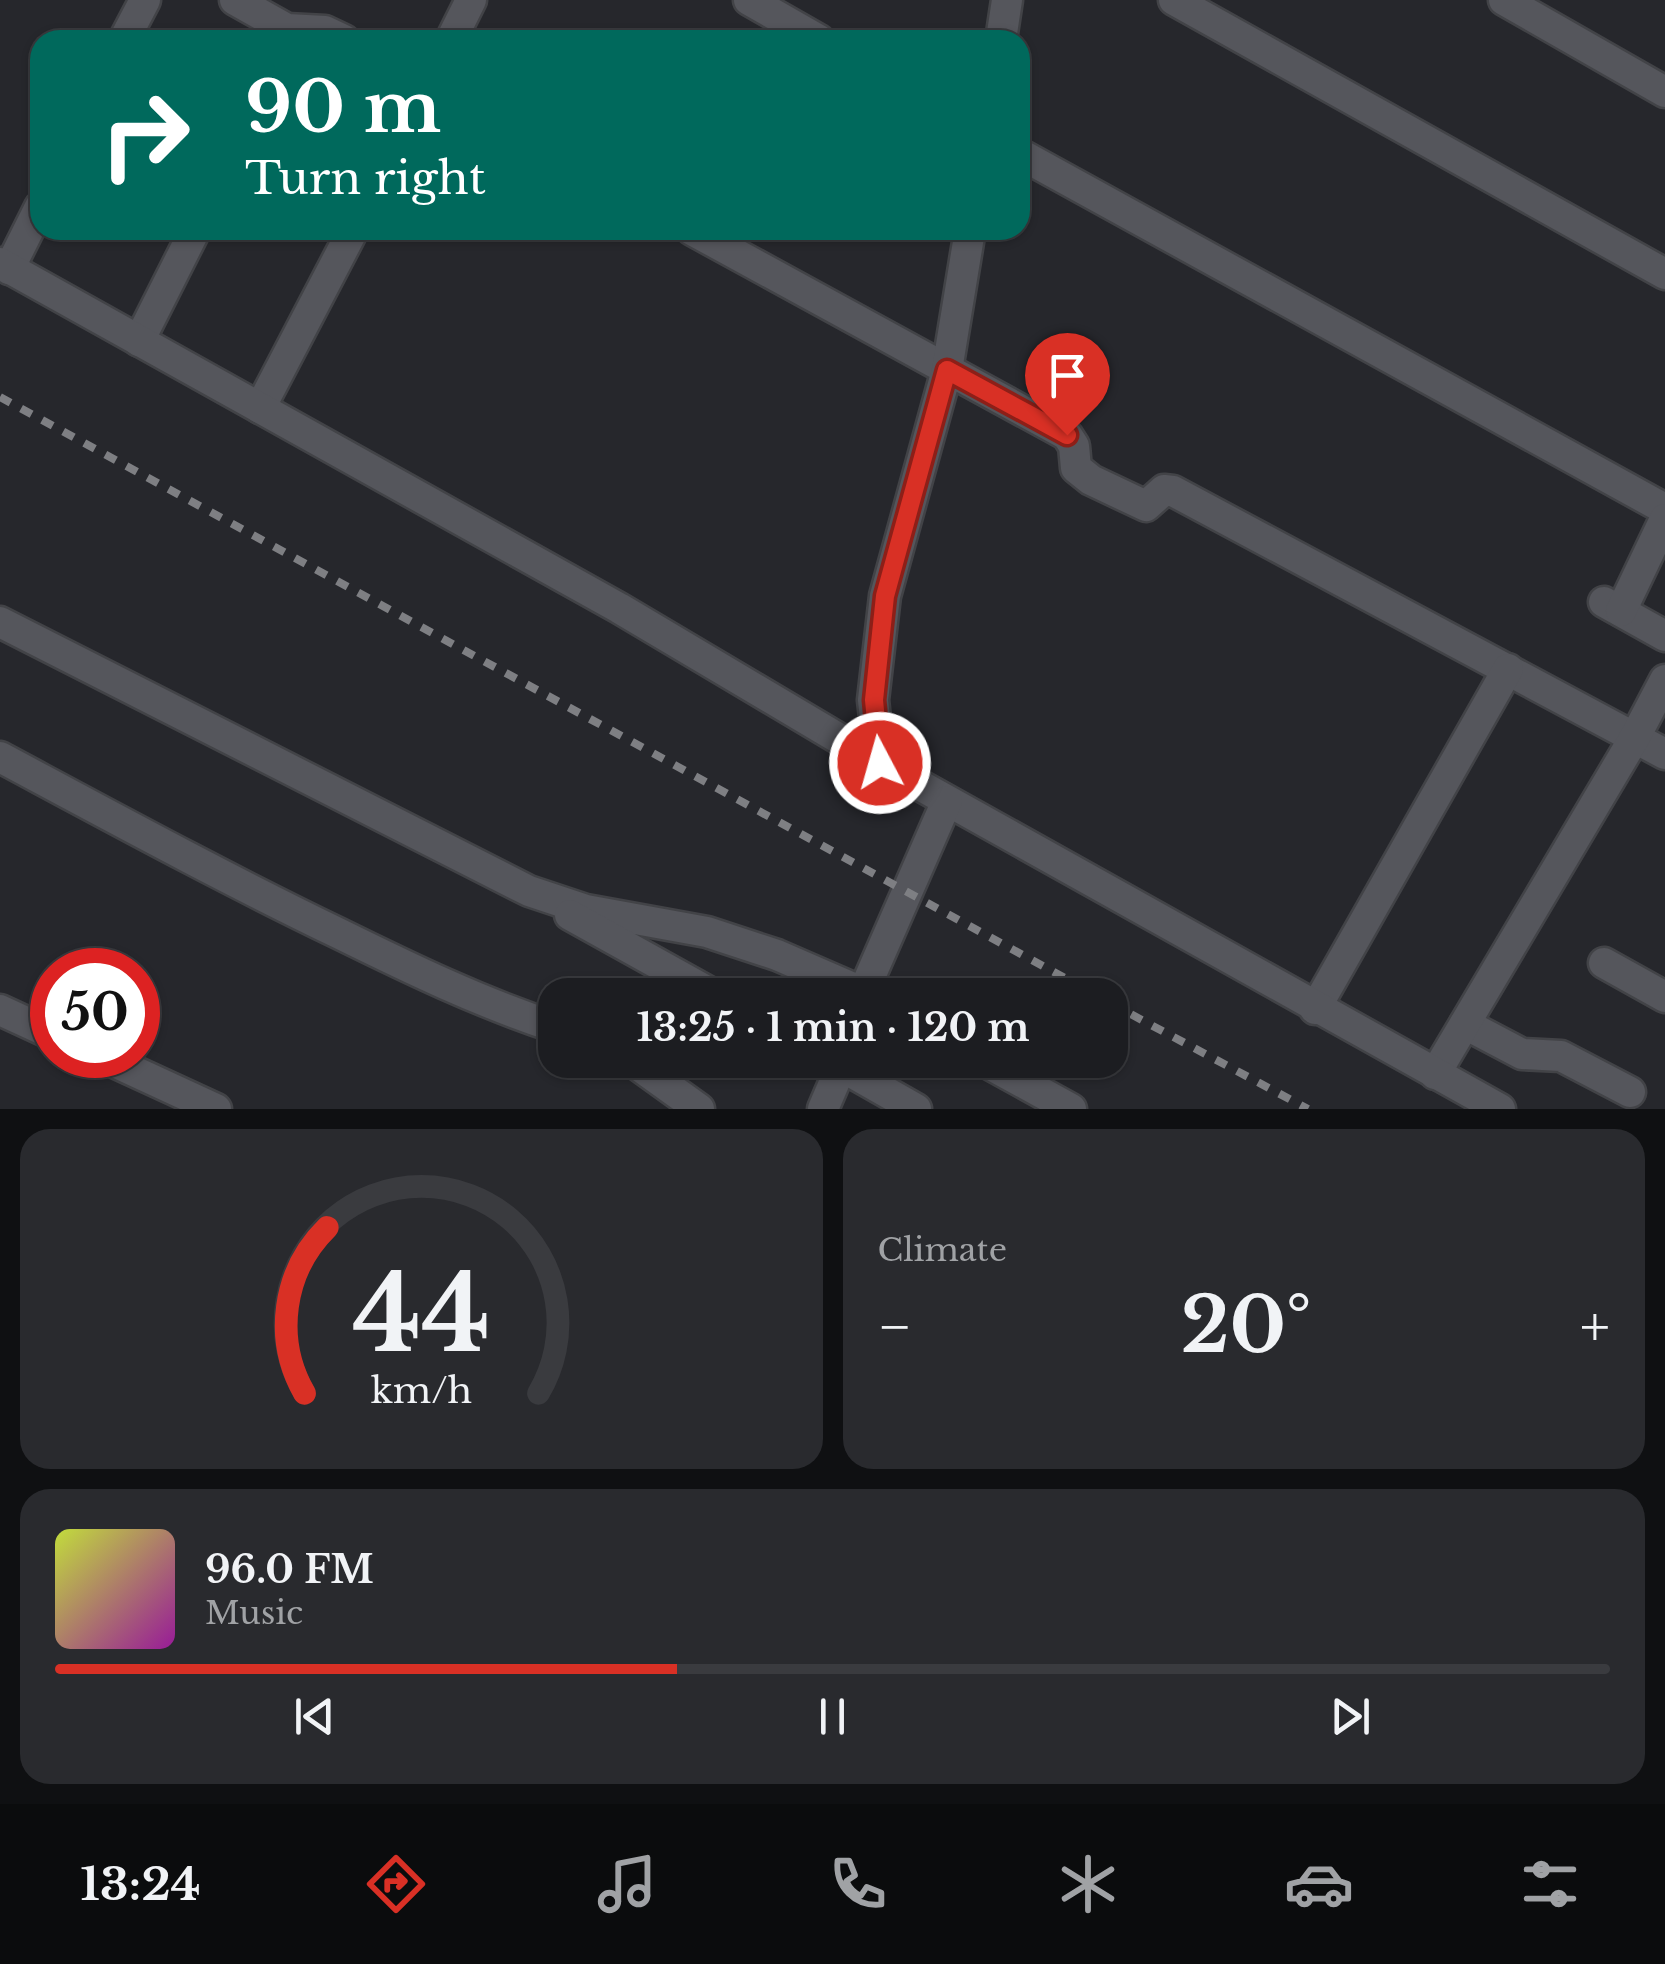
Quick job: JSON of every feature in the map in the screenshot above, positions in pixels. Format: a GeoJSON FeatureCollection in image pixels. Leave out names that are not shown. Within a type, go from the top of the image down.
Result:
{"type":"FeatureCollection","features":[{"type":"Feature","properties":{"kind":"street"},"geometry":{"type":"LineString","coordinates":[[235,0],[284,30]]}},
{"type":"Feature","properties":{"kind":"street"},"geometry":{"type":"LineString","coordinates":[[456,30],[471,0]]}},
{"type":"Feature","properties":{"kind":"street"},"geometry":{"type":"LineString","coordinates":[[750,0],[802,30]]}},
{"type":"Feature","properties":{"kind":"street"},"geometry":{"type":"LineString","coordinates":[[1002,30],[1007,0]]}},
{"type":"Feature","properties":{"kind":"street"},"geometry":{"type":"LineString","coordinates":[[1174,0],[1665,274]]}},
{"type":"Feature","properties":{"kind":"street"},"geometry":{"type":"LineString","coordinates":[[1504,0],[1665,92]]}},
{"type":"Feature","properties":{"kind":"street"},"geometry":{"type":"LineString","coordinates":[[127,30],[134,4]]}},
{"type":"Feature","properties":{"kind":"street"},"geometry":{"type":"LineString","coordinates":[[1030,160],[1665,510]]}},
{"type":"Feature","properties":{"kind":"street"},"geometry":{"type":"LineString","coordinates":[[30,225],[5,266],[619,608],[880,763],[1315,1009],[1500,1109]]}},
{"type":"Feature","properties":{"kind":"street"},"geometry":{"type":"LineString","coordinates":[[139,341],[190,240]]}},
{"type":"Feature","properties":{"kind":"street"},"geometry":{"type":"LineString","coordinates":[[260,408],[348,240]]}},
{"type":"Feature","properties":{"kind":"street"},"geometry":{"type":"LineString","coordinates":[[710,240],[1067,435],[1074,446],[1076,468],[1090,480],[1146,506],[1164,490],[1173,491],[1665,754]]}},
{"type":"Feature","properties":{"kind":"street"},"geometry":{"type":"LineString","coordinates":[[880,763],[874,700],[885,596],[947,370],[968,240]]}},
{"type":"Feature","properties":{"kind":"street"},"geometry":{"type":"LineString","coordinates":[[1665,519],[1612,607],[1665,636]]}},
{"type":"Feature","properties":{"kind":"street"},"geometry":{"type":"LineString","coordinates":[[0,622],[528,892],[683,978]]}},
{"type":"Feature","properties":{"kind":"street"},"geometry":{"type":"LineString","coordinates":[[1315,1009],[1508,669]]}},
{"type":"Feature","properties":{"kind":"street"},"geometry":{"type":"LineString","coordinates":[[1435,1074],[1665,680]]}},
{"type":"Feature","properties":{"kind":"street"},"geometry":{"type":"LineString","coordinates":[[0,756],[173,850],[408,968],[538,1020]]}},
{"type":"Feature","properties":{"kind":"street"},"geometry":{"type":"LineString","coordinates":[[872,978],[947,801]]}},
{"type":"Feature","properties":{"kind":"street"},"geometry":{"type":"LineString","coordinates":[[528,892],[586,910],[707,932],[777,955],[829,978]]}},
{"type":"Feature","properties":{"kind":"street"},"geometry":{"type":"LineString","coordinates":[[1604,962],[1665,998]]}},
{"type":"Feature","properties":{"kind":"street"},"geometry":{"type":"LineString","coordinates":[[0,1010],[30,1024]]}},
{"type":"Feature","properties":{"kind":"street"},"geometry":{"type":"LineString","coordinates":[[1465,1024],[1522,1054],[1560,1056],[1630,1092]]}},
{"type":"Feature","properties":{"kind":"street"},"geometry":{"type":"LineString","coordinates":[[144,1078],[196,1105]]}},
{"type":"Feature","properties":{"kind":"street"},"geometry":{"type":"LineString","coordinates":[[656,1078],[699,1109]]}},
{"type":"Feature","properties":{"kind":"street"},"geometry":{"type":"LineString","coordinates":[[823,1109],[834,1078]]}},
{"type":"Feature","properties":{"kind":"street"},"geometry":{"type":"LineString","coordinates":[[865,1078],[916,1109]]}},
{"type":"Feature","properties":{"kind":"street"},"geometry":{"type":"LineString","coordinates":[[1015,1078],[1071,1109]]}},
{"type":"Feature","properties":{"kind":"railway"},"geometry":{"type":"LineString","coordinates":[[0,397],[1065,978]]}},
{"type":"Feature","properties":{"kind":"railway"},"geometry":{"type":"LineString","coordinates":[[1128,1013],[1308,1109]]}},
{"type":"Feature","properties":{"kind":"route"},"geometry":{"type":"LineString","coordinates":[[880,763],[874,700],[885,596],[947,370],[1067,435]]}}]}
